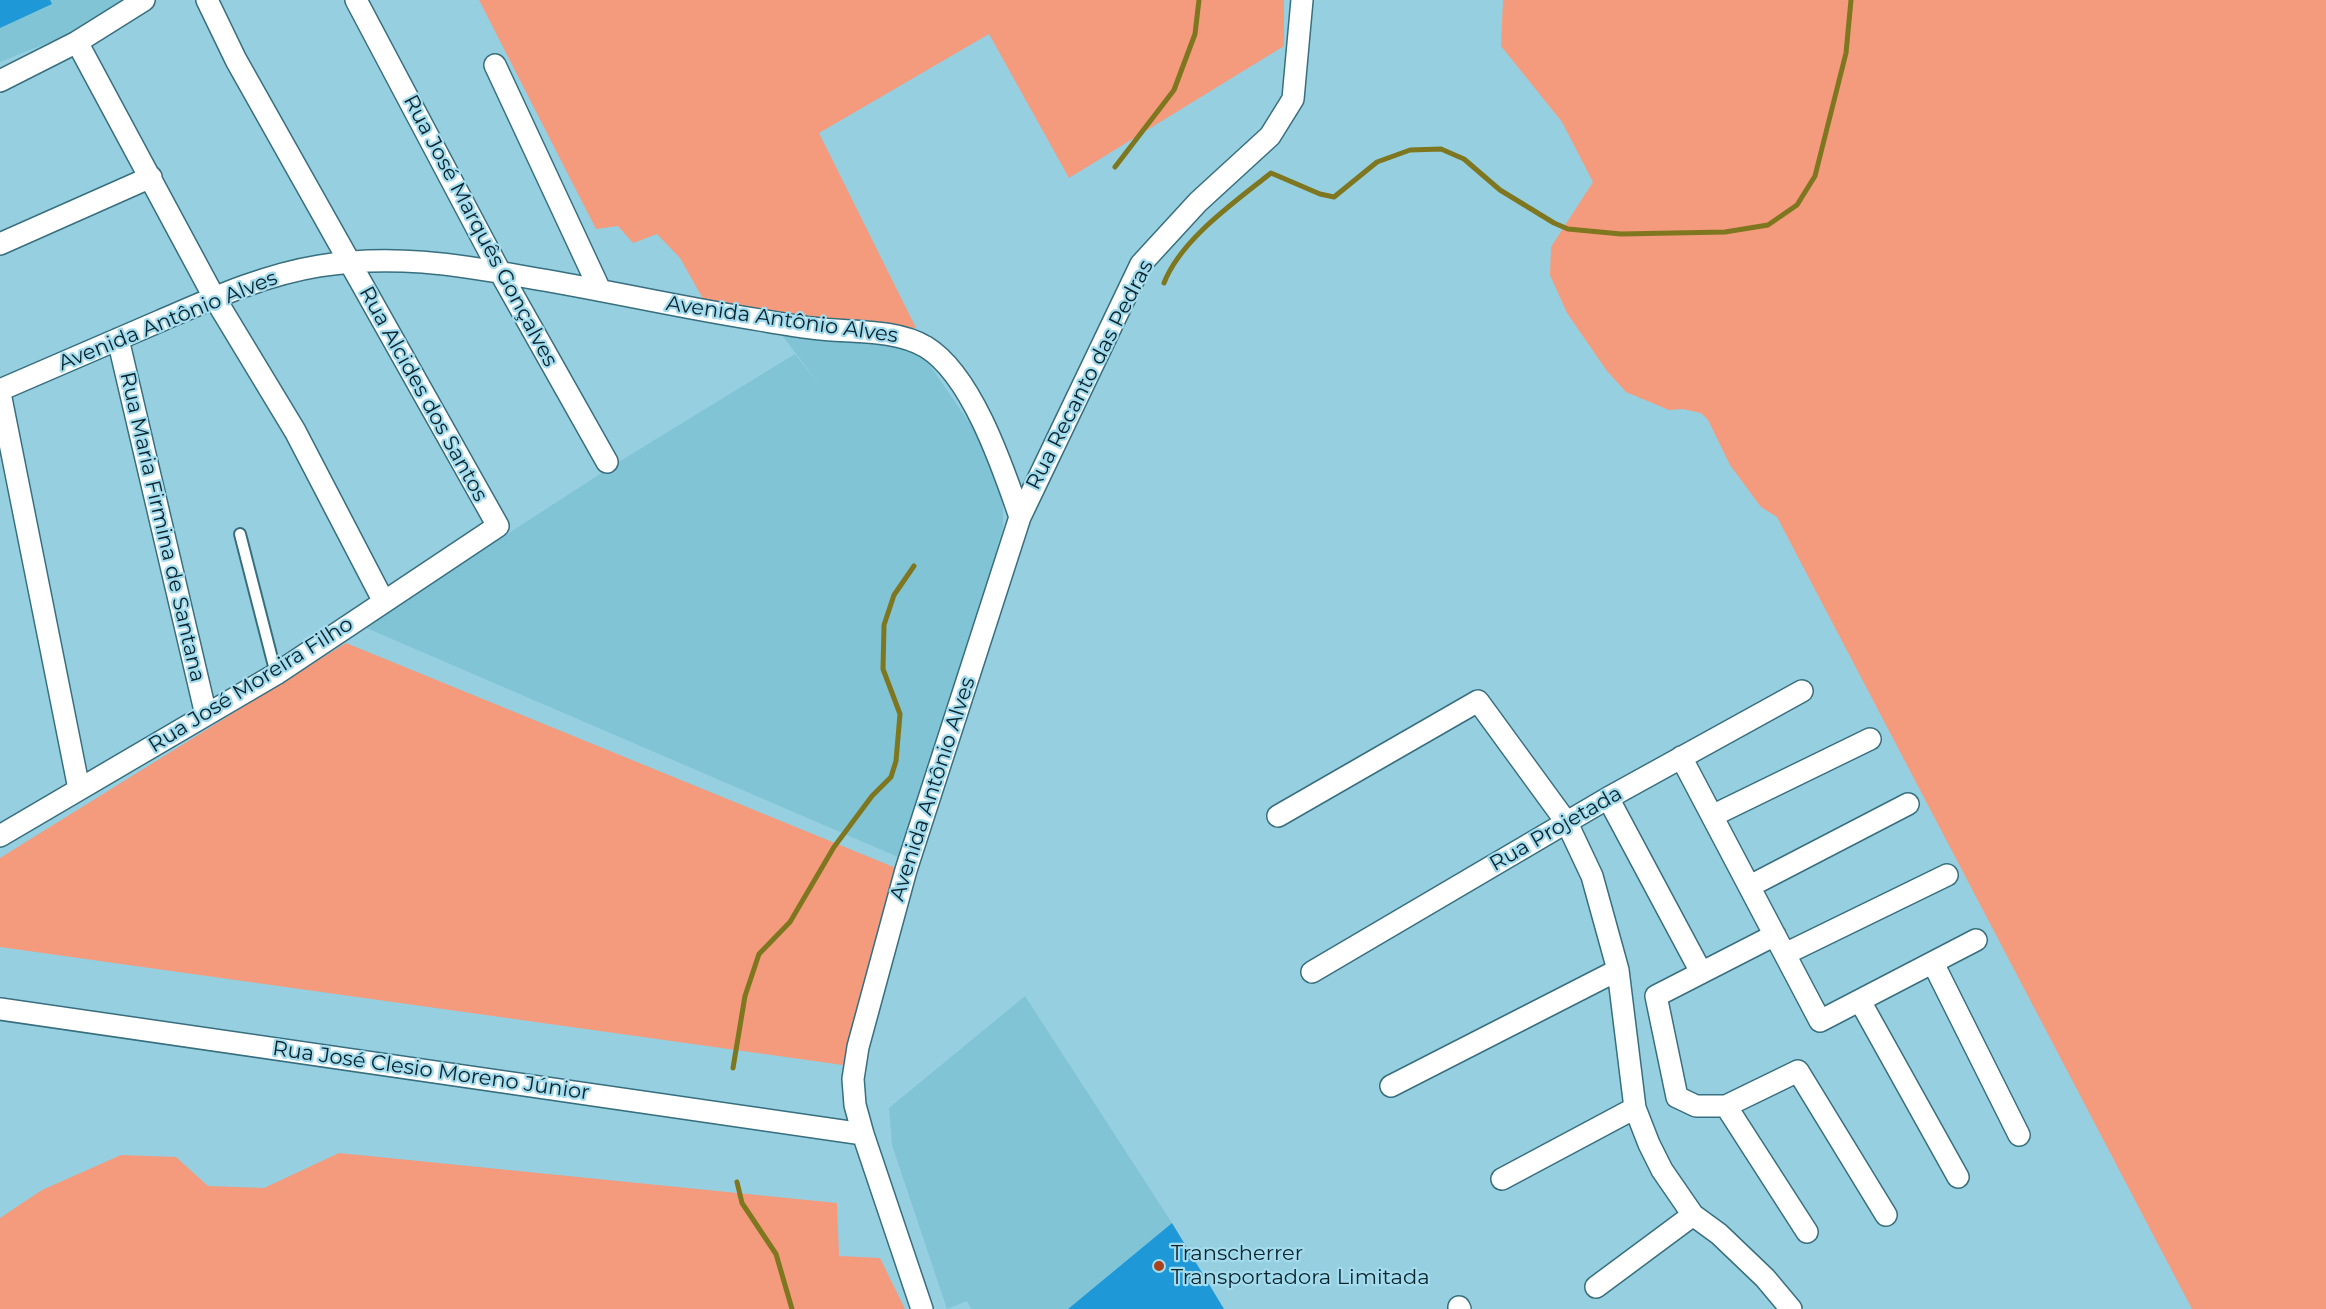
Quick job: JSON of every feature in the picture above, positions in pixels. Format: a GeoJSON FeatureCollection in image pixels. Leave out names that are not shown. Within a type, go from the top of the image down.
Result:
{"type":"FeatureCollection","features":[{"type":"Feature","properties":{"kind":"street"},"geometry":{"type":"LineString","coordinates":[[0,81],[77,42],[144,0]]}},
{"type":"Feature","properties":{"kind":"street"},"geometry":{"type":"LineString","coordinates":[[207,0],[237,60],[349,262]]}},
{"type":"Feature","properties":{"kind":"street","name":"Rua José Marquês Gonçalves"},"geometry":{"type":"LineString","coordinates":[[356,0],[500,272],[607,462]]}},
{"type":"Feature","properties":{"kind":"street","name":"Rua Recanto das Pedras"},"geometry":{"type":"LineString","coordinates":[[1020,518],[1141,264],[1198,202],[1270,136],[1293,99],[1302,0]]}},
{"type":"Feature","properties":{"kind":"street"},"geometry":{"type":"LineString","coordinates":[[77,42],[214,297],[295,431],[384,602]]}},
{"type":"Feature","properties":{"kind":"street"},"geometry":{"type":"LineString","coordinates":[[495,65],[600,290]]}},
{"type":"Feature","properties":{"kind":"street"},"geometry":{"type":"LineString","coordinates":[[0,244],[151,177]]}},
{"type":"Feature","properties":{"kind":"street","name":"Avenida Antônio Alves"},"geometry":{"type":"LineString","coordinates":[[0,391],[214,297],[282,274],[349,262],[407,259],[500,272],[696,310],[813,328],[907,338],[927,348],[943,362],[963,387],[994,446],[1020,518],[906,870],[858,1047],[853,1079],[855,1105],[863,1134],[922,1309]]}},
{"type":"Feature","properties":{"kind":"street","name":"Rua Alcides dos Santos"},"geometry":{"type":"LineString","coordinates":[[349,262],[498,526]]}},
{"type":"Feature","properties":{"kind":"street","name":"Rua Maria Firmina de Santana"},"geometry":{"type":"LineString","coordinates":[[118,339],[206,715]]}},
{"type":"Feature","properties":{"kind":"street"},"geometry":{"type":"LineString","coordinates":[[0,391],[79,789]]}},
{"type":"Feature","properties":{"kind":"street","name":"Rua José Moreira Filho"},"geometry":{"type":"LineString","coordinates":[[0,836],[276,674],[498,526]]}},
{"type":"Feature","properties":{"kind":"street","name":"Rua Projetada"},"geometry":{"type":"LineString","coordinates":[[1312,972],[1608,798],[1802,691]]}},
{"type":"Feature","properties":{"kind":"street"},"geometry":{"type":"LineString","coordinates":[[1278,816],[1478,701],[1567,823],[1592,876],[1618,970],[1635,1108],[1658,1161],[1693,1215],[1719,1234],[1765,1278],[1791,1309]]}},
{"type":"Feature","properties":{"kind":"street"},"geometry":{"type":"LineString","coordinates":[[1712,816],[1870,739]]}},
{"type":"Feature","properties":{"kind":"street"},"geometry":{"type":"LineString","coordinates":[[1681,757],[1820,1021],[1976,940]]}},
{"type":"Feature","properties":{"kind":"street"},"geometry":{"type":"LineString","coordinates":[[1608,798],[1701,972]]}},
{"type":"Feature","properties":{"kind":"street"},"geometry":{"type":"LineString","coordinates":[[1750,886],[1908,804]]}},
{"type":"Feature","properties":{"kind":"street"},"geometry":{"type":"LineString","coordinates":[[1785,954],[1947,875]]}},
{"type":"Feature","properties":{"kind":"street"},"geometry":{"type":"LineString","coordinates":[[1775,935],[1656,996],[1677,1097],[1696,1106],[1726,1106],[1798,1071],[1886,1215]]}},
{"type":"Feature","properties":{"kind":"street"},"geometry":{"type":"LineString","coordinates":[[1933,963],[2019,1135]]}},
{"type":"Feature","properties":{"kind":"street"},"geometry":{"type":"LineString","coordinates":[[1391,1086],[1618,970]]}},
{"type":"Feature","properties":{"kind":"street"},"geometry":{"type":"LineString","coordinates":[[1860,1001],[1958,1177]]}},
{"type":"Feature","properties":{"kind":"street","name":"Rua José Clesio Moreno Júnior"},"geometry":{"type":"LineString","coordinates":[[0,1009],[863,1134]]}},
{"type":"Feature","properties":{"kind":"street"},"geometry":{"type":"LineString","coordinates":[[1726,1106],[1807,1232]]}},
{"type":"Feature","properties":{"kind":"street"},"geometry":{"type":"LineString","coordinates":[[1502,1179],[1635,1108]]}},
{"type":"Feature","properties":{"kind":"street"},"geometry":{"type":"LineString","coordinates":[[1596,1287],[1693,1215]]}},
{"type":"Feature","properties":{"kind":"lane"},"geometry":{"type":"LineString","coordinates":[[240,534],[276,674]]}},
{"type":"Feature","properties":{"kind":"shaded area"},"geometry":{"type":"Polygon","coordinates":[[[0,0],[128,0],[72,33],[0,62],[0,0]]]}},
{"type":"Feature","properties":{"kind":"shaded area"},"geometry":{"type":"Polygon","coordinates":[[[479,0],[1284,0],[1284,46],[1069,178],[989,34],[819,133],[916,328],[711,313],[680,258],[657,234],[633,243],[618,226],[596,229],[479,0]]]}},
{"type":"Feature","properties":{"kind":"shaded area"},"geometry":{"type":"Polygon","coordinates":[[[1503,0],[2326,0],[2326,1309],[2192,1309],[1777,517],[1761,507],[1730,465],[1708,420],[1701,413],[1683,409],[1669,410],[1626,392],[1607,371],[1567,313],[1550,275],[1551,247],[1593,182],[1562,122],[1501,46],[1503,0]]]}},
{"type":"Feature","properties":{"kind":"shaded area"},"geometry":{"type":"Polygon","coordinates":[[[781,334],[890,342],[925,358],[988,450],[1003,504],[1003,527],[983,598],[898,857],[364,627],[617,463],[795,354],[826,393],[781,334]]]}},
{"type":"Feature","properties":{"kind":"shaded area"},"geometry":{"type":"Polygon","coordinates":[[[346,643],[896,868],[843,1065],[0,947],[0,858],[346,643]]]}},
{"type":"Feature","properties":{"kind":"shaded area"},"geometry":{"type":"Polygon","coordinates":[[[1025,996],[1172,1223],[1068,1309],[971,1309],[967,1301],[947,1309],[892,1145],[889,1108],[1025,996]]]}},
{"type":"Feature","properties":{"kind":"shaded area"},"geometry":{"type":"Polygon","coordinates":[[[339,1153],[837,1203],[839,1256],[880,1258],[905,1309],[0,1309],[0,1218],[42,1190],[121,1155],[176,1157],[208,1186],[264,1188],[339,1153]]]}},
{"type":"Feature","properties":{"kind":"building"},"geometry":{"type":"Polygon","coordinates":[[[0,0],[50,0],[52,4],[0,28],[0,0]]]}},
{"type":"Feature","properties":{"kind":"building","name":"Transcherrer Transportadora Limitada"},"geometry":{"type":"Polygon","coordinates":[[[1172,1223],[1224,1309],[1068,1309],[1172,1223]]]}},
{"type":"Feature","properties":{"kind":"waterway"},"geometry":{"type":"LineString","coordinates":[[1115,167],[1174,90],[1195,34],[1199,0]]}},
{"type":"Feature","properties":{"kind":"waterway"},"geometry":{"type":"LineString","coordinates":[[1164,283],[1183,251],[1210,222],[1271,173],[1320,194],[1334,197],[1377,162],[1410,150],[1441,149],[1464,159],[1500,190],[1568,229],[1621,234],[1725,232],[1768,225],[1797,205],[1815,176],[1846,53],[1851,0]]}},
{"type":"Feature","properties":{"kind":"waterway"},"geometry":{"type":"LineString","coordinates":[[733,1068],[745,996],[759,954],[790,922],[834,847],[872,796],[891,777],[896,761],[900,714],[883,669],[884,625],[894,595],[914,566]]}},
{"type":"Feature","properties":{"kind":"waterway"},"geometry":{"type":"LineString","coordinates":[[737,1182],[742,1203],[776,1254],[792,1309]]}},
{"type":"Feature","properties":{"kind":"place","name":"Transcherrer Transportadora Limitada"},"geometry":{"type":"Point","coordinates":[1159,1266]}}]}
